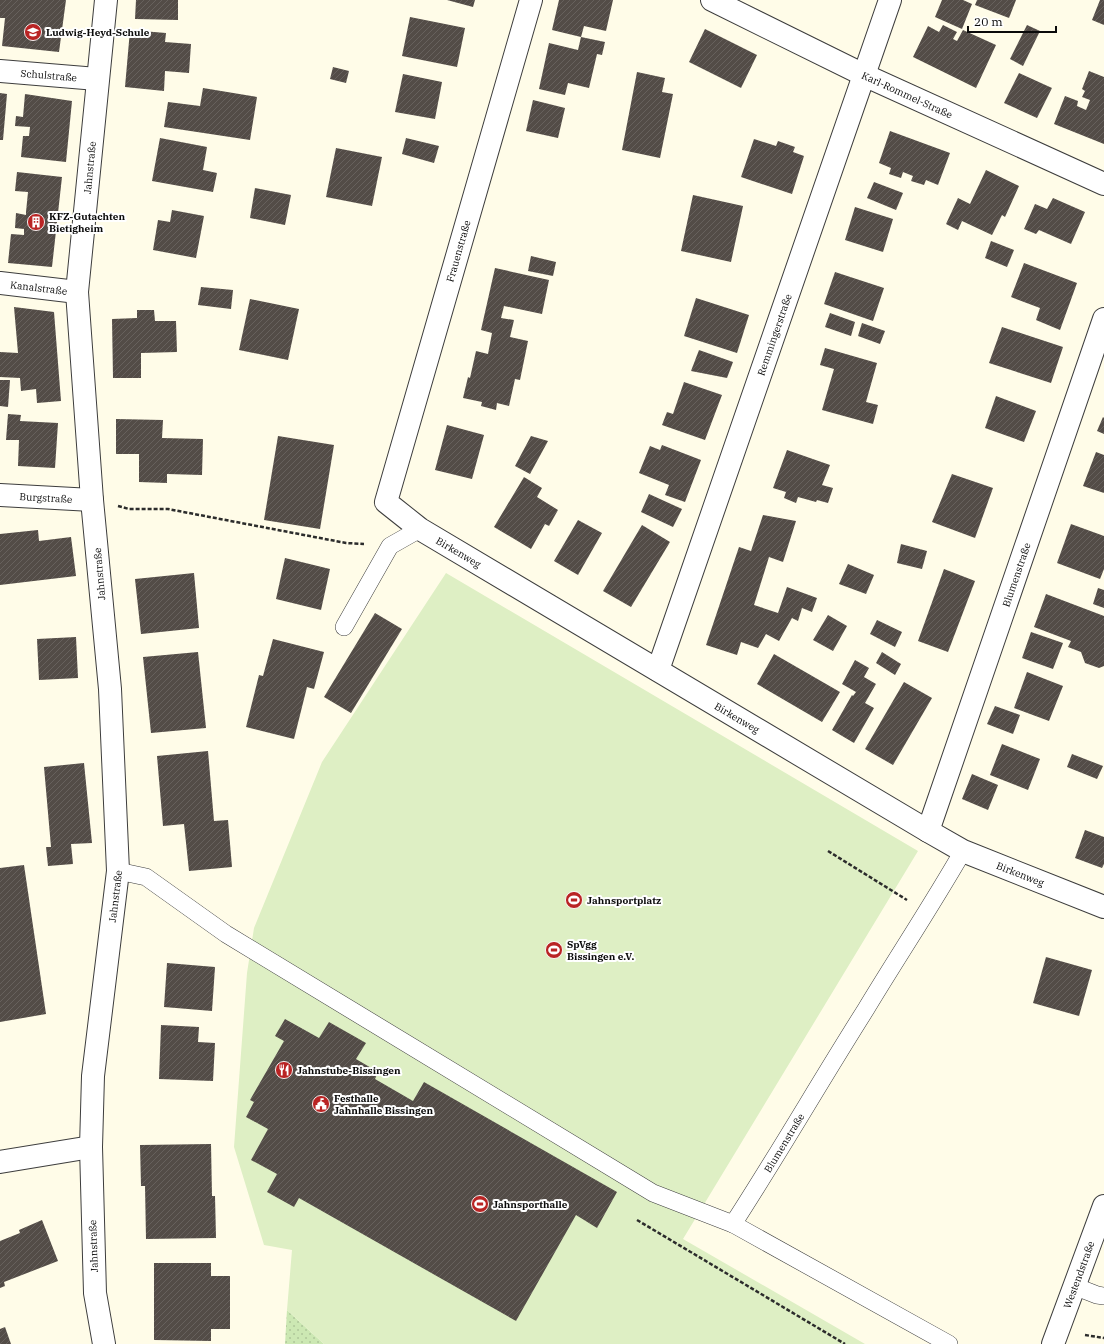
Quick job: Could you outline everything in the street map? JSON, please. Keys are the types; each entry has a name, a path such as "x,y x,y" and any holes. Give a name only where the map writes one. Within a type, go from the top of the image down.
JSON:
{"street":[{"name":"Jahnstraße","path":"104,1344 95,1293 91,1147 93,1076 118,871 110,689 92,500 77,292 106,0"},
{"name":"Frauenstraße","path":"386,502 530,0"},
{"name":"Karl-Rommel-Straße","path":"712,0 864,75 1104,184"},
{"name":"Remmingerstraße","path":"658,670 890,0"},
{"name":"Schulstraße","path":"0,71 97,79"},
{"name":"Kanalstraße","path":"0,283 77,292"},
{"name":"Blumenstraße","path":"928,832 1104,319"},
{"name":"Burgstraße","path":"0,495 92,500"},
{"name":"Birkenweg","path":"386,502 420,529 928,832 963,851 1104,907"},
{"path":"0,1162 91,1147"},
{"name":"Westendstraße","path":"1053,1344 1104,1206"}],"lane":[{"path":"344,627 390,546 420,529"},
{"name":"Blumenstraße","path":"733,1224 783,1147 865,1009 928,912 963,851"},
{"path":"118,871 146,877 233,938 653,1193 733,1224 949,1344"},
{"path":"1074,1286 1096,1295 1104,1296"}],"path":[{"path":"92,500 129,509 168,509 346,543 390,546"},
{"path":"828,851 928,912"},
{"path":"637,1220 845,1344"}],"green space":[{"name":"SpVgg Bissingen e.V.","path":"446,573 918,851 683,1239 865,1344 324,1344 287,1310 292,1250 264,1245 234,1147 247,973 254,928 322,762"},
{"path":"287,1310 324,1344 285,1344"}],"building":[{"name":"Ludwig-Heyd-Schule","path":"0,0 66,0 59,52 2,46 5,18 0,18"},
{"path":"136,0 178,0 178,20 135,19"},
{"path":"447,0 475,0 473,7"},
{"path":"559,0 613,0 606,31 584,26 581,37 552,30"},
{"path":"942,0 963,0 972,4 962,29 935,17"},
{"path":"977,0 1016,0 1009,18 975,5"},
{"path":"1100,0 1104,0 1104,25 1092,20"},
{"path":"410,17 465,28 457,67 402,56"},
{"path":"943,25 957,32 953,39 957,41 963,30 996,45 976,88 913,57 928,26 939,32"},
{"path":"1027,25 1040,31 1023,66 1010,59"},
{"path":"705,29 757,55 741,88 689,62"},
{"path":"130,30 166,33 165,42 191,44 189,73 165,71 164,91 125,87"},
{"path":"581,37 605,42 602,55 597,54 589,88 568,83 565,95 539,89 549,43 578,50"},
{"path":"333,67 349,71 346,83 330,79"},
{"path":"1089,71 1104,77 1104,144 1054,124 1065,96 1078,101 1077,106 1086,110 1090,100 1082,97 1085,91 1082,89"},
{"path":"637,72 665,78 662,92 673,94 660,158 622,150"},
{"path":"1019,73 1052,88 1037,118 1004,103"},
{"path":"403,74 442,82 435,119 395,112"},
{"path":"203,88 257,97 250,140 164,127 168,102 200,106"},
{"path":"0,93 7,94 3,140 0,140"},
{"path":"25,94 72,101 66,162 21,157 23,136 29,136 30,127 15,126 16,116 23,117"},
{"path":"533,100 565,108 558,138 526,131"},
{"path":"890,131 950,153 938,185 926,180 924,185 911,181 913,176 903,172 901,178 889,174 891,168 879,163"},
{"path":"160,138 207,147 203,170 217,173 213,192 152,181"},
{"path":"406,138 439,146 434,163 402,154"},
{"path":"754,139 776,146 778,141 795,147 793,152 804,156 792,194 741,177"},
{"path":"336,148 382,157 372,206 326,197"},
{"path":"986,170 1019,186 1005,217 1002,215 992,235 962,221 958,230 946,224 958,198 970,204"},
{"path":"17,172 62,177 52,267 8,263 11,234 24,235 24,229 15,228 16,213 26,215 28,192 15,191"},
{"path":"874,182 903,193 896,210 867,198"},
{"path":"255,188 291,195 285,225 250,218"},
{"path":"693,195 743,206 731,262 681,251"},
{"path":"1053,198 1085,212 1071,244 1039,230 1036,234 1024,229 1035,204 1047,209"},
{"path":"855,207 893,219 883,252 845,240"},
{"path":"172,210 204,216 196,258 153,250 158,220 170,222"},
{"path":"991,241 1014,250 1007,267 985,258"},
{"path":"531,256 556,262 553,276 528,271"},
{"path":"1024,263 1077,283 1060,330 1036,320 1040,308 1011,297"},
{"path":"495,268 549,280 542,314 504,306 501,318 514,320 510,337 528,341 520,380 515,379 509,406 497,403 496,410 481,406 482,402 463,398 468,377 470,378 476,351 488,354 492,333 481,330"},
{"path":"835,272 884,288 873,321 824,304"},
{"path":"201,287 233,290 231,309 198,305"},
{"path":"696,298 749,315 737,353 684,336"},
{"path":"250,299 299,309 288,360 239,350"},
{"path":"14,307 54,312 61,401 37,403 36,389 21,391 20,378 0,377 0,352 18,353"},
{"path":"137,310 154,310 155,321 176,321 177,352 141,353 141,378 113,378 112,319 137,318"},
{"path":"830,313 855,322 851,336 825,327"},
{"path":"862,323 885,331 880,344 858,336"},
{"path":"1002,327 1063,347 1051,383 989,363"},
{"path":"825,348 877,363 866,402 878,405 873,424 822,410 834,369 820,365"},
{"path":"699,350 733,362 727,378 691,371"},
{"path":"0,380 10,380 8,407 0,406"},
{"path":"684,382 722,395 705,440 662,425 667,412 673,414"},
{"path":"996,396 1036,411 1024,442 985,428"},
{"path":"8,414 21,415 20,421 58,423 55,468 18,466 19,440 6,440"},
{"path":"1103,417 1104,418 1104,434 1097,431"},
{"path":"116,419 163,420 162,438 203,439 202,475 167,474 167,483 139,482 139,454 116,454"},
{"path":"447,425 484,435 472,479 435,470"},
{"path":"278,436 334,445 320,529 264,520"},
{"path":"531,436 548,441 530,474 515,466"},
{"path":"662,445 701,460 685,502 665,495 669,485 639,473 650,446 660,450"},
{"path":"787,450 830,465 822,485 833,488 828,503 817,500 816,502 798,497 796,503 784,498 786,492 773,488"},
{"path":"1096,452 1104,455 1104,493 1083,486"},
{"path":"952,474 993,488 975,538 932,522"},
{"path":"524,477 542,488 537,497 558,510 549,526 545,524 531,549 494,527"},
{"path":"649,494 682,509 673,527 641,512"},
{"path":"763,515 796,521 783,562 769,557 754,605 778,613 787,587 817,598 812,612 802,608 798,621 792,618 779,641 766,634 758,648 741,642 737,655 706,645 739,547 751,551"},
{"path":"578,520 602,533 578,575 554,561"},
{"path":"1071,524 1104,536 1104,569 1100,579 1057,563"},
{"path":"642,525 670,542 631,607 603,591"},
{"path":"38,530 39,541 71,537 76,576 0,585 0,534"},
{"path":"901,544 927,551 922,569 897,563"},
{"path":"285,558 330,569 321,610 276,599"},
{"path":"848,564 874,575 866,594 839,584"},
{"path":"944,569 975,581 948,652 918,641"},
{"path":"194,573 199,628 141,634 135,579"},
{"path":"1098,588 1104,590 1104,608 1093,604"},
{"path":"1046,594 1104,616 1104,666 1099,668 1085,663 1081,652 1068,647 1071,641 1034,627"},
{"path":"375,613 402,629 351,713 324,697"},
{"path":"828,615 847,626 833,651 813,640"},
{"path":"877,620 902,632 895,647 870,634"},
{"path":"1031,632 1063,643 1053,669 1022,658"},
{"path":"76,637 78,678 39,680 37,639"},
{"path":"273,639 324,652 314,689 307,687 294,739 246,727 259,675 263,676"},
{"path":"198,652 206,728 151,733 143,657"},
{"path":"882,652 901,664 895,675 876,663"},
{"path":"774,654 840,692 822,722 757,684"},
{"path":"855,660 869,668 864,677 876,684 865,703 874,708 854,743 832,730 852,695 853,696 856,692 842,684"},
{"path":"1027,672 1063,686 1049,721 1014,708"},
{"path":"904,682 932,698 893,765 865,749"},
{"path":"995,706 1020,715 1013,734 987,724"},
{"path":"1002,744 1040,759 1028,790 990,775"},
{"path":"208,751 214,821 228,820 232,867 189,871 184,824 163,826 157,756"},
{"path":"1072,754 1103,766 1097,779 1067,767"},
{"path":"84,763 92,843 71,844 73,864 48,866 46,847 51,847 44,767"},
{"path":"972,774 998,785 988,810 962,799"},
{"path":"1085,830 1104,837 1104,864 1102,868 1075,858"},
{"path":"24,865 46,1014 0,1022 0,868"},
{"path":"1046,957 1092,970 1079,1016 1033,1003"},
{"path":"167,963 215,967 212,1011 164,1007"},
{"name":"Jahnsporthalle","path":"285,1019 319,1038 329,1022 366,1043 356,1059 378,1072 375,1079 413,1101 424,1082 617,1192 597,1228 576,1215 516,1321 299,1198 294,1207 267,1192 277,1174 251,1160 268,1129 246,1117 254,1102 250,1100 284,1041 275,1036"},
{"path":"161,1025 199,1027 198,1042 215,1043 213,1081 159,1079"},
{"path":"211,1144 212,1196 215,1196 216,1238 146,1239 145,1186 141,1186 140,1145"},
{"path":"42,1220 58,1261 4,1282 5,1286 0,1288 0,1241 20,1233 19,1230"},
{"path":"154,1263 211,1263 211,1276 230,1276 230,1329 211,1329 211,1341 154,1340"},
{"path":"5,1327 11,1344 0,1344 0,1329"}],"place":[{"name":"Ludwig-Heyd-Schule","path":"33,32"},
{"name":"KFZ-Gutachten Bietigheim","path":"36,222"},
{"name":"Jahnsportplatz","path":"574,900"},
{"name":"SpVgg Bissingen e.V.","path":"554,950"},
{"name":"Jahnstube-Bissingen","path":"284,1070"},
{"name":"Festhalle Jahnhalle Bissingen","path":"321,1104"},
{"name":"Jahnsporthalle","path":"480,1204"}]}
